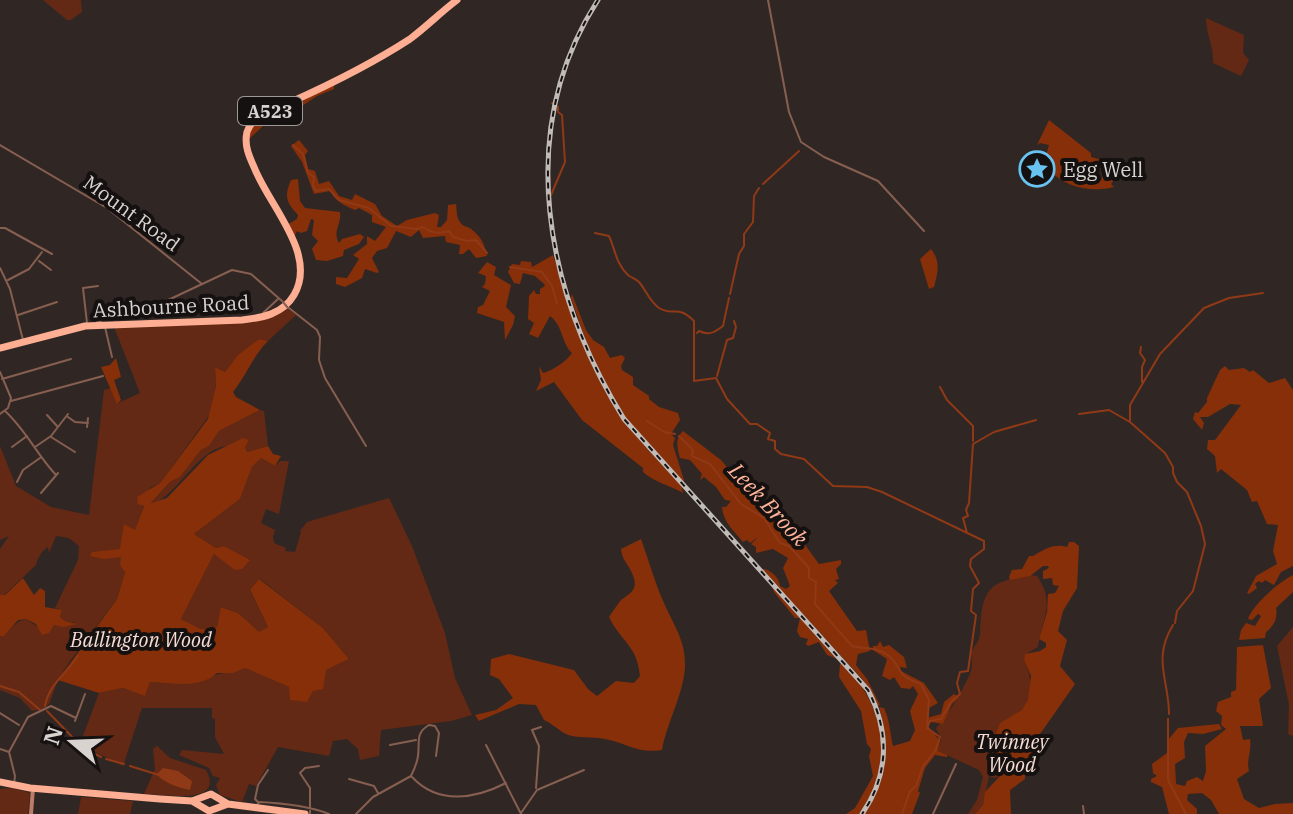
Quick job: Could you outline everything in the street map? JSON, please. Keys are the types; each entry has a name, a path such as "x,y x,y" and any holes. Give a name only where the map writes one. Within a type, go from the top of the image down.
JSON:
{"highway":[{"name":"Ashbourne Road","path":"0,348 96,325 276,312 289,302 299,284 302,264 297,248 252,163 246,140 250,126 260,116 311,93 401,44 457,0"},
{"path":"0,782 33,788 192,801 204,801 211,794 218,803 309,812"},
{"path":"204,801 209,811 218,803"}],"street":[{"path":"768,0 789,112 801,142 824,157 878,181 924,231"},
{"name":"Mount Road","path":"0,145 107,208 202,284"},
{"path":"0,228 52,254"},
{"path":"6,280 29,269 43,249"},
{"path":"37,260 51,270"},
{"path":"0,268 23,342"},
{"path":"96,325 99,320 166,301 229,270 253,275 317,330 320,337 319,360 325,378 366,446"},
{"path":"98,286 83,288 112,357"},
{"path":"262,315 278,299"},
{"path":"17,315 58,302"},
{"path":"2,379 71,359"},
{"path":"0,372 11,401 0,414"},
{"path":"11,401 103,376"},
{"path":"5,411 19,423 40,458 57,474 43,491"},
{"path":"49,416 59,427"},
{"path":"34,448 51,436 68,416 75,422 88,423"},
{"path":"14,447 27,436"},
{"path":"51,436 73,450"},
{"path":"17,482 17,476 40,458"},
{"path":"14,785 9,752 21,726 28,717 49,707 76,720 85,693"},
{"path":"0,713 21,726"},
{"path":"356,814 378,794 411,776 418,756 417,740 424,727 435,726 439,733 436,756"},
{"path":"537,790 539,746 532,730 541,727"},
{"path":"390,745 417,740"},
{"path":"486,745 521,813"},
{"path":"0,749 9,752"},
{"path":"933,814 956,764"},
{"path":"319,766 305,768 299,776 310,788 309,812 329,814"},
{"path":"258,805 255,799 258,785 268,770"},
{"path":"521,813 529,797 537,790 584,770"},
{"path":"411,776 428,791 462,797 484,793 506,783"},
{"path":"349,779 374,786 378,794"},
{"path":"31,814 33,788"},
{"path":"1083,806 1084,814"}],"shaded area":[{"path":"43,0 81,0 82,12 67,20"},
{"path":"1206,18 1244,35 1243,53 1249,60 1241,76 1213,63"},
{"path":"287,308 296,315 268,341 259,339 239,355 225,372 215,367 216,385 211,413 160,483 150,488 135,531 117,556 121,557 125,572 117,599 70,661 58,680 49,704 32,711 20,698 0,690 0,636 26,619 38,627 76,623 65,621 60,617 62,610 55,608 78,560 79,546 69,538 56,536 49,553 48,547 36,565 4,595 0,595 0,549 9,536 0,540 0,446 16,486 51,507 89,515 104,390 111,388 118,403 140,393 114,327 245,322"},
{"path":"260,410 264,411 268,446 247,452 245,447 233,446 215,450 196,464 161,500 150,505 170,482 180,477 201,450 209,446 219,431"},
{"path":"261,458 275,466 280,461 289,461 279,514 266,509 261,523 275,530 274,543 286,548 285,551 295,552 300,531 307,522 389,498 412,546 445,633 455,678 472,715 451,721 381,730 379,756 360,760 358,749 347,739 333,741 329,756 278,747 256,786 249,784 242,802 220,795 216,785 220,778 213,776 209,768 179,755 182,750 224,754 215,737 212,708 142,708 123,766 80,744 99,693 123,688 145,695 150,682 177,684 245,668 289,687 349,659 323,628 260,579 250,591 268,627 258,633 238,613 222,607 217,627 201,629 181,619 214,554 249,561 224,546 216,548 194,534 240,499 252,467"},
{"path":"1029,575 1037,576 1047,603 1038,647 1026,654 1024,660 1030,679 1029,699 1023,710 1000,723 1000,776 989,776 983,805 975,814 968,814 977,800 983,777 979,770 938,751 941,738 936,728 971,671 972,652 979,637 982,610 989,592 1000,583"},
{"path":"1293,627 1293,736 1288,734 1289,705 1277,646"},
{"path":"157,746 170,758 206,770 210,781 207,789 189,796 144,794 155,769 153,749"},
{"path":"163,768 178,771 192,781 190,790 172,785 160,777 157,774"},
{"path":"12,788 30,793 28,814 0,814 0,789"},
{"path":"81,797 133,801 130,814 78,814"}],"green space":[{"path":"334,82 334,89 287,116 264,125 248,140 258,120"},
{"path":"1049,120 1091,153 1091,157 1099,159 1103,166 1096,175 1101,181 1107,175 1114,187 1078,187 1048,169 1053,158 1046,155 1049,145 1037,145"},
{"path":"299,140 308,151 305,155 308,169 315,171 319,184 329,181 339,196 352,200 355,194 375,204 382,216 397,226 407,220 435,213 439,215 437,227 441,227 447,220 448,205 456,204 459,220 480,238 487,256 476,258 469,249 459,254 460,245 446,242 445,236 423,238 419,230 411,237 396,231 387,248 377,251 372,258 379,272 365,269 362,278 345,287 336,284 336,277 347,278 359,259 353,255 367,244 367,236 375,241 386,227 372,222 372,215 359,208 355,210 341,203 330,191 314,194 302,162 291,146"},
{"path":"298,179 300,201 305,208 340,212 336,235 339,243 342,239 360,234 364,237 359,244 344,250 343,256 327,261 316,260 312,249 318,241 312,235 314,220 311,219 307,231 297,231 294,237 287,225 298,215 289,203 287,191 291,180"},
{"path":"931,249 938,267 934,287 929,289 920,259"},
{"path":"553,255 582,340 600,381 623,419 681,484 683,493 648,476 643,468 582,420 554,382 536,391 541,380 539,366 543,373 547,372 572,353 550,316 538,338 529,334 534,323 528,319 529,296 534,290 540,294 540,289 545,286 535,276 523,273 520,284 514,283 508,272 512,264 531,262 532,267"},
{"path":"487,262 496,267 494,275 511,285 506,307 515,316 505,340 504,322 477,313 490,291 482,287 486,276 478,273"},
{"path":"572,294 586,330 593,340 604,347 610,358 622,355 625,358 622,370 633,377 633,385 659,407 678,413 680,420 671,434 675,438 673,445 683,482 617,407 591,354"},
{"name":"Ballington Wood","path":"259,339 268,341 233,392 236,397 260,410 219,431 180,477 170,482 151,503 167,498 208,455 243,438 249,440 245,447 247,452 268,446 273,454 281,456 275,466 261,458 252,467 240,499 194,534 216,548 224,546 250,560 242,569 235,570 214,554 181,619 201,629 217,627 221,607 238,613 259,632 268,627 250,590 259,579 323,628 349,659 326,670 323,689 313,691 307,702 290,700 289,687 245,668 233,673 217,673 194,683 150,682 145,696 123,688 99,693 58,680 117,599 125,572 120,565 121,557 104,559 90,556 92,552 120,549 124,524 135,530 144,506 138,504 137,497 160,483 208,419 216,386 215,367 225,372 238,355"},
{"path":"116,358 121,377 114,380 121,400 117,404 101,367 110,365"},
{"path":"1225,366 1229,370 1253,370 1269,383 1285,378 1293,390 1293,566 1281,572 1274,585 1265,580 1262,583 1259,581 1255,584 1257,588 1249,594 1256,576 1277,564 1273,551 1278,525 1267,524 1257,501 1252,502 1247,490 1221,469 1217,473 1215,456 1207,449 1208,440 1215,440 1241,405 1230,404 1208,417 1200,417 1204,423 1202,430 1193,419 1195,412 1198,413 1207,402 1220,370"},
{"path":"683,431 721,460 748,492 784,516 819,564 841,560 836,569 839,579 835,580 838,583 829,591 857,631 866,630 870,651 858,654 856,665 880,705 877,706 863,680 762,569 774,574 780,586 786,589 790,586 783,568 788,558 773,549 756,553 756,547 751,544 758,537 750,543 747,540 743,542 724,517 722,507 731,501 725,500 704,477 700,480 702,474 690,460 680,458 678,440"},
{"path":"641,539 685,658 681,688 662,750 646,751 605,739 570,736 544,720 536,705 519,704 479,721 475,715 496,710 513,698 499,679 490,675 491,659 509,654 574,670 597,696 616,681 634,683 640,676 636,657 609,617 634,586 634,578 621,549"},
{"name":"Twinney Wood","path":"1069,542 1079,546 1077,588 1063,611 1058,631 1067,640 1060,666 1075,684 1038,737 1034,761 1025,773 1025,779 1010,790 1011,814 975,814 983,805 985,792 1000,776 988,754 1000,723 1022,710 1028,700 1031,676 1024,660 1025,654 1046,647 1046,643 1039,639 1047,612 1048,594 1055,593 1059,586 1053,585 1052,578 1043,579 1043,571 1048,566 1043,566 1030,576 1010,580 1009,577 1012,570 1022,569 1029,556 1054,546 1067,547"},
{"path":"1293,575 1293,592 1276,608 1275,622 1265,638 1239,640 1246,623 1255,626 1261,616 1258,614 1252,620 1248,619 1255,607"},
{"path":"23,578 34,595 40,588 45,591 45,607 62,610 60,617 77,624 64,627 54,625 49,633 42,635 36,624 26,619 18,620 4,636 0,636 0,595 5,595"},
{"path":"771,584 839,656 838,659 827,655 819,642 806,644 808,639 800,637 797,631 800,618 795,618"},
{"path":"880,641 883,647 889,645 904,657 907,668 900,667 901,671 924,683 938,703 929,708 927,718 941,714 944,702 954,694 959,697 952,704 943,724 931,722 928,726 940,741 938,751 947,757 935,755 925,768 912,814 864,814 884,762 885,736 879,707 884,708 886,713 893,746 910,741 915,730 910,711 918,694 913,686 910,689 901,688 894,677 890,680 882,676 887,659 873,650 873,646"},
{"path":"1263,645 1271,688 1259,699 1263,726 1240,726 1243,740 1250,739 1249,771 1237,779 1244,799 1259,808 1293,803 1293,814 1219,814 1211,800 1202,793 1188,794 1187,800 1197,809 1197,814 1169,814 1162,787 1151,782 1157,776 1153,773 1152,764 1167,753 1168,740 1178,728 1219,724 1222,729 1203,734 1188,733 1184,742 1185,758 1175,764 1176,784 1185,786 1187,781 1197,777 1203,781 1206,771 1205,746 1226,729 1221,725 1222,716 1216,711 1218,702 1231,697 1231,692 1236,690 1237,647"},
{"path":"843,662 868,697 881,736 879,776 860,814 846,814 855,808 873,776 869,756 871,749 867,744 861,711 839,677"}],"waterway":[{"path":"551,195 565,162 562,115 552,103"},
{"name":"Leek Brook","path":"293,145 303,154 308,173 314,177 316,191 329,189 339,200 369,208 391,226 449,231 453,237 476,240 487,253"},
{"path":"763,184 799,151"},
{"path":"730,294 739,254 744,246 744,234 753,222 754,196 759,188"},
{"path":"595,233 609,236 621,266 639,282 656,305 664,310 683,313 694,321 694,381 716,378 727,399 750,424 757,424 770,433 768,439 775,441 775,449 781,454 804,459 833,486 867,487 882,492 984,541 984,549 971,559 970,566 979,583 973,589 971,611 976,615 968,671 960,672 957,683 960,694 941,719 930,721 927,728"},
{"name":"Leek Brook","path":"510,267 542,272 552,286 557,303"},
{"path":"1130,422 1130,405 1160,354 1204,308 1229,298 1263,293"},
{"path":"697,333 712,333 723,326 729,298"},
{"path":"717,376 727,340 733,338 734,321"},
{"path":"1141,347 1140,353 1145,360 1142,382"},
{"path":"940,387 947,400 973,426 973,441"},
{"path":"1079,414 1109,410 1130,422 1165,453 1177,482 1187,492 1205,544 1193,591 1177,611 1175,623"},
{"path":"967,533 963,518 968,516 966,510 973,444 994,432 1036,420"},
{"name":"Leek Brook","path":"647,421 664,432 675,434"},
{"name":"Leek Brook","path":"679,436 693,450 692,456 710,464 741,504 764,518 780,543 789,546 809,568 809,578 816,582 815,604 852,646 885,653 903,675 921,684 929,700 927,728 940,737 935,751 923,766 916,786 910,791 902,814"},
{"path":"1169,714 1163,659 1173,625"},
{"path":"45,706 54,685 78,656"},
{"path":"0,686 19,692 40,710"},
{"path":"47,711 81,746 101,757"},
{"path":"1168,719 1168,780 1186,814"},
{"path":"106,759 124,764"},
{"path":"130,766 159,775"}],"railway":[{"path":"598,0 572,51 555,103 548,157 550,212 559,266 575,319 597,370 624,419 868,690 880,722 883,753 877,784 862,814"}],"place":[{"name":"Egg Well","path":"1037,169"}]}
